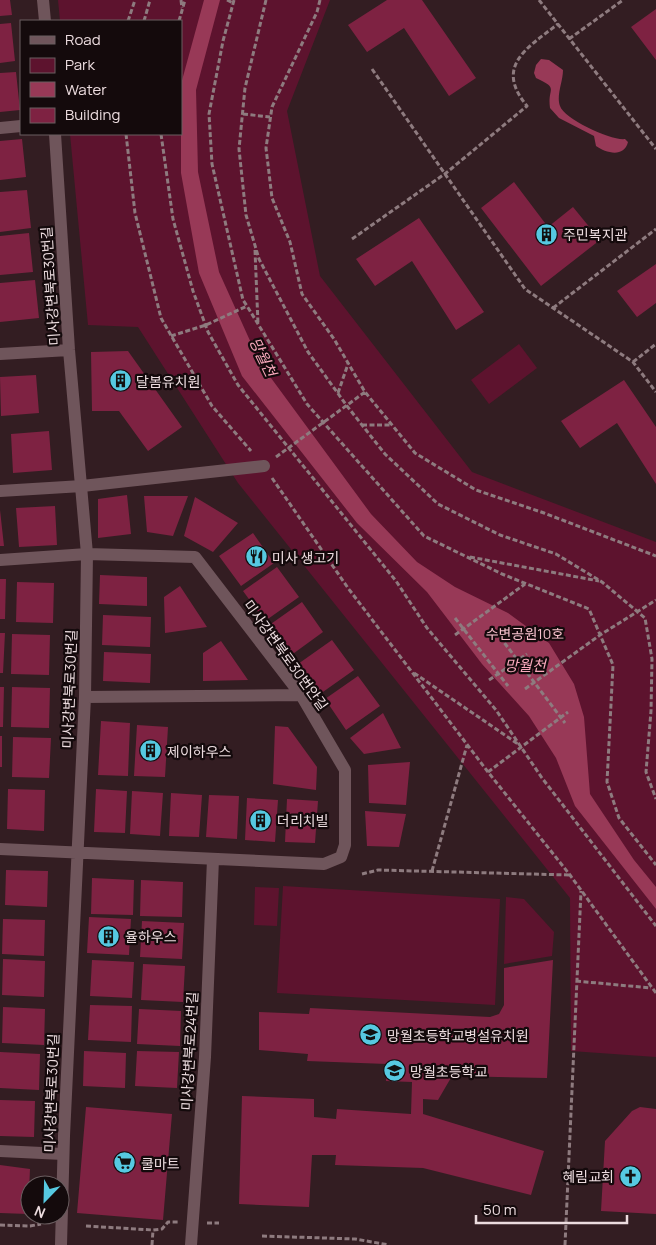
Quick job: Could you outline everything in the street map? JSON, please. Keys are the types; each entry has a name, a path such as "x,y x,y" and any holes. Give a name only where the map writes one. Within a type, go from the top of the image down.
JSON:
{"street":[{"path":"43,0 45,20"},
{"path":"0,128 20,126"},
{"name":"미사강변북로30번길","path":"55,135 69,350 87,554 85,697 61,1245"},
{"path":"0,354 69,350"},
{"path":"0,491 82,486 264,466"},
{"path":"0,560 87,554"},
{"name":"미사강변북로30번안길","path":"0,849 324,864 341,857 345,845 344,770 301,696 195,557 87,554"},
{"path":"85,697 301,696"},
{"name":"미사강변북로24번길","path":"191,1245 204,1057 214,859"},
{"path":"0,1151 64,1154"}],"path":[{"path":"128,20 135,0"},
{"path":"144,20 150,0"},
{"path":"181,0 182,8"},
{"path":"179,20 185,0"},
{"path":"227,0 234,1 223,41 208,114 212,164 243,300 307,404 424,536 526,584 589,609 614,665 607,782 619,818 656,864"},
{"path":"266,0 245,88 239,149 246,215 259,259 308,352 347,406 385,454 438,504 500,535 556,554 602,582 645,618 652,659 651,710 646,772 656,799"},
{"path":"320,0 317,12 272,107 266,148 272,198 290,242 302,294 365,392 415,453 476,490 544,513 656,556"},
{"path":"539,0 654,144 656,149"},
{"path":"569,39 623,0"},
{"path":"352,239 446,173 528,106 516,92 514,69 522,51 558,24"},
{"path":"372,69 525,289 633,362 656,392"},
{"path":"243,114 270,117"},
{"path":"126,135 134,213 161,318 212,406 264,466 348,588 467,745 570,875 656,993"},
{"path":"160,135 173,219 193,291 206,325 238,384 396,581 427,628 496,710 542,778 656,926"},
{"path":"554,308 656,229"},
{"path":"255,245 258,324"},
{"path":"171,336 206,325 247,306"},
{"path":"633,362 656,344"},
{"path":"338,393 348,364"},
{"path":"264,466 365,392"},
{"path":"362,424 392,425"},
{"path":"465,556 602,582"},
{"path":"455,635 526,584"},
{"path":"525,689 600,636 656,600"},
{"path":"456,618 508,686"},
{"path":"500,637 565,723"},
{"path":"489,680 527,654"},
{"path":"410,670 521,746"},
{"path":"651,710 656,711"},
{"path":"488,772 568,712"},
{"path":"432,872 467,745"},
{"path":"362,874 378,870 570,875"},
{"path":"565,1245 581,890"},
{"path":"576,981 652,988"},
{"path":"86,1226 153,1230 162,1229 168,1222"},
{"path":"0,1225 36,1225"},
{"path":"152,1245 153,1230"},
{"path":"262,1236 355,1239 389,1245"}],"green space":[{"name":"수변공원10호","path":"58,0 330,0 287,111 320,276 472,472 656,542 656,1057 571,1051 570,898 238,483 138,327 88,325 70,135 182,135 182,20 60,20"},
{"path":"519,344 537,368 489,404 471,380"},
{"path":"283,886 500,899 495,1005 277,993"},
{"path":"255,887 279,888 277,926 254,925"},
{"path":"506,897 524,899 554,932 552,956 504,964"}],"water":[{"name":"망월천","path":"204,0 220,0 196,90 198,172 219,272 260,363 371,514 417,562 455,587 508,613 549,643 574,684 584,717 590,794 634,860 656,887 656,909 575,806 556,758 529,716 482,664 427,592 357,523 242,376 199,273 181,173 182,80"},
{"path":"541,59 549,60 563,70 559,102 563,111 579,123 600,133 610,137 625,139 628,142 623,150 614,153 596,146 594,136 559,118 550,108 550,87 536,78 534,73 536,65"}],"building":[{"path":"0,0 10,0 12,15 0,16"},
{"path":"387,0 422,0 476,78 449,96 404,28 367,52 348,25"},
{"path":"656,9 656,60 631,27"},
{"path":"11,23 15,61 0,63 0,24"},
{"path":"16,72 20,110 0,112 0,73"},
{"path":"22,139 26,177 0,180 0,141"},
{"name":"주민복지관","path":"514,182 548,227 573,207 600,240 541,286 481,208"},
{"path":"27,190 31,228 0,232 0,192"},
{"path":"419,218 484,312 456,330 412,261 375,286 356,259"},
{"path":"29,233 33,272 0,275 0,236"},
{"path":"656,264 656,303 637,317 617,291"},
{"path":"35,280 39,318 0,322 0,283"},
{"name":"달봄유치원","path":"128,351 182,427 148,451 119,411 92,411 91,352"},
{"path":"36,375 39,413 1,416 0,377"},
{"path":"624,380 656,427 656,484 617,423 580,448 561,421"},
{"path":"49,431 52,470 13,473 11,434"},
{"path":"127,495 131,534 98,538 98,499"},
{"path":"144,496 188,496 173,536 147,532"},
{"path":"195,497 238,523 213,552 184,536"},
{"path":"55,506 57,545 19,547 16,508"},
{"path":"0,510 4,546 0,546"},
{"path":"253,533 274,563 241,586 219,556"},
{"path":"277,567 299,597 265,621 243,591"},
{"path":"100,575 147,577 147,606 99,604"},
{"path":"0,579 6,579 5,619 0,619"},
{"path":"17,582 54,583 53,623 16,622"},
{"path":"180,586 207,627 165,633 164,597"},
{"path":"302,602 323,632 290,656 268,626"},
{"path":"103,615 151,617 150,647 102,645"},
{"path":"0,633 5,633 3,673 0,673"},
{"path":"12,634 50,635 49,675 11,674"},
{"path":"332,640 354,670 320,694 298,664"},
{"path":"221,641 248,680 203,681 203,653"},
{"path":"104,652 151,654 150,683 103,681"},
{"path":"358,676 380,706 346,730 325,699"},
{"path":"0,687 4,687 3,727 0,727"},
{"path":"12,687 50,688 49,728 11,727"},
{"path":"383,713 401,748 364,754 350,738"},
{"path":"101,721 130,723 128,776 98,775"},
{"name":"제이하우스","path":"137,725 168,727 165,777 134,776"},
{"path":"275,726 288,727 317,767 316,790 273,784"},
{"path":"0,736 2,736 2,767 0,767"},
{"path":"13,737 51,738 49,778 12,777"},
{"path":"410,762 406,805 369,803 368,765"},
{"path":"8,789 45,790 44,831 7,829"},
{"path":"96,789 127,791 125,833 94,832"},
{"path":"132,791 163,793 160,836 130,834"},
{"path":"171,793 202,795 199,837 169,836"},
{"path":"209,795 239,796 237,839 206,837"},
{"name":"더리치빌","path":"247,798 278,800 275,842 245,840"},
{"path":"287,799 318,801 315,843 285,842"},
{"path":"365,811 406,814 399,847 367,846"},
{"path":"6,870 48,871 47,907 5,905"},
{"path":"92,878 134,880 133,915 91,914"},
{"path":"141,880 183,882 182,917 140,916"},
{"name":"율하우스","path":"89,917 131,919 129,955 87,953"},
{"path":"3,919 45,920 44,956 2,954"},
{"path":"142,921 184,923 182,959 140,957"},
{"path":"3,959 45,961 44,997 2,995"},
{"path":"92,960 134,962 132,998 90,996"},
{"path":"553,960 547,1078 452,1076 438,1100 423,1099 423,1114 544,1151 531,1195 423,1168 335,1165 336,1155 312,1155 309,1207 239,1204 242,1096 314,1099 314,1117 336,1119 337,1109 411,1114 412,1082 386,1081 387,1064 307,1061 308,1054 259,1050 259,1012 309,1014 310,1008 490,1017 499,1014 504,1005 504,968"},
{"path":"143,964 185,966 183,1002 141,1000"},
{"path":"90,1005 132,1006 131,1042 88,1040"},
{"path":"3,1007 45,1009 44,1045 2,1043"},
{"path":"139,1009 181,1011 180,1046 137,1044"},
{"path":"84,1051 126,1053 125,1088 83,1086"},
{"path":"137,1051 179,1052 177,1088 135,1086"},
{"path":"0,1052 40,1054 39,1090 0,1088"},
{"path":"0,1100 35,1101 34,1137 0,1136"},
{"name":"쿨마트","path":"86,1107 172,1114 163,1220 77,1213"},
{"name":"혜림교회","path":"640,1107 656,1109 656,1214 601,1211 605,1141 632,1111"},
{"path":"0,1165 30,1169 30,1175 20,1175 20,1214 0,1213"}],"place":[{"name":"주민복지관","path":"547,234"},
{"name":"달봄유치원","path":"120,381"},
{"name":"미사 생고기","path":"256,557"},
{"name":"제이하우스","path":"151,751"},
{"name":"더리치빌","path":"261,820"},
{"name":"율하우스","path":"109,936"},
{"name":"망월초등학교병설유치원","path":"371,1035"},
{"name":"망월초등학교","path":"394,1071"},
{"name":"쿨마트","path":"125,1163"},
{"name":"혜림교회","path":"630,1176"}]}
